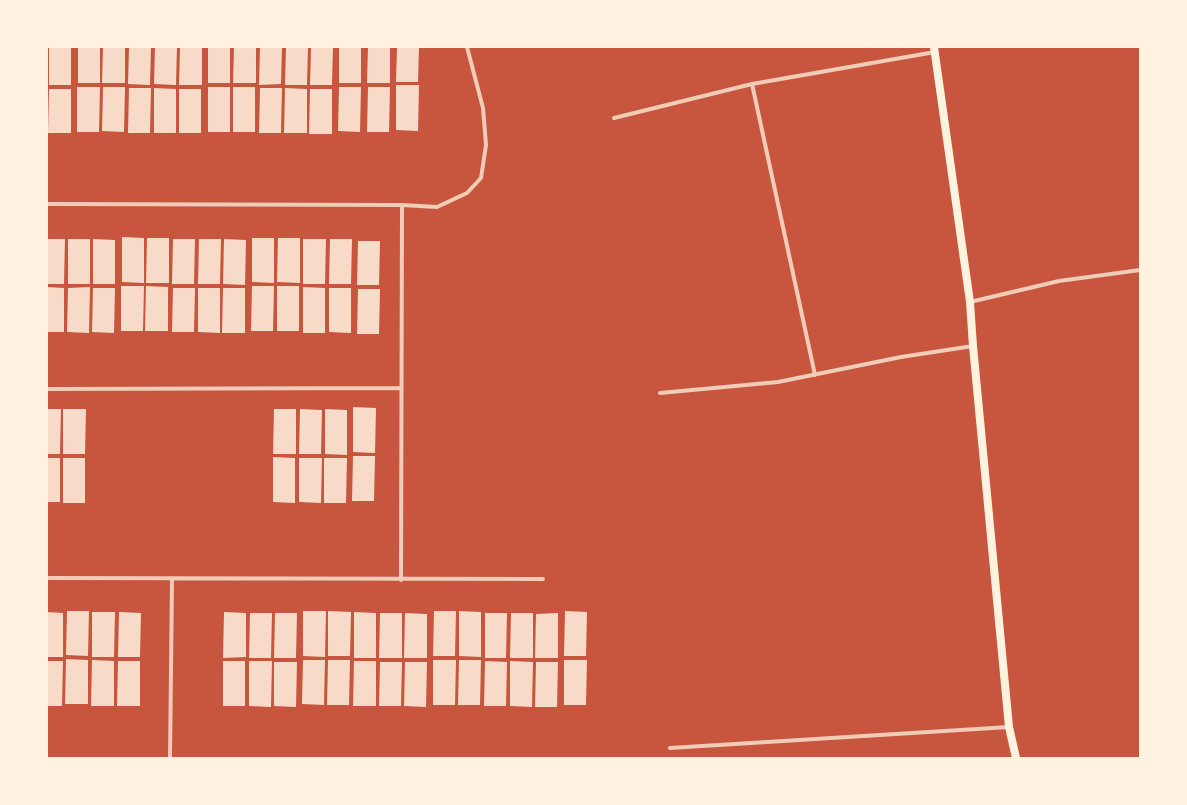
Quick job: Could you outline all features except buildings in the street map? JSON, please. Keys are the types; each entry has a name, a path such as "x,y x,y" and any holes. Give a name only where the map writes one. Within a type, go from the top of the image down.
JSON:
{"main road":[{"path":"935,49 970,302 1010,727 1016,758"}],"street":[{"path":"47,204 402,205 437,207 467,193 481,178 486,145 483,108 467,47"},
{"path":"614,118 752,84 935,49"},
{"path":"752,84 815,375"},
{"path":"401,580 402,205"},
{"path":"970,302 1059,281 1140,270"},
{"path":"660,394 778,382 901,357 973,346"},
{"path":"47,389 402,388"},
{"path":"47,578 172,580 543,579"},
{"path":"170,758 172,580"},
{"path":"670,748 1010,727"}]}
